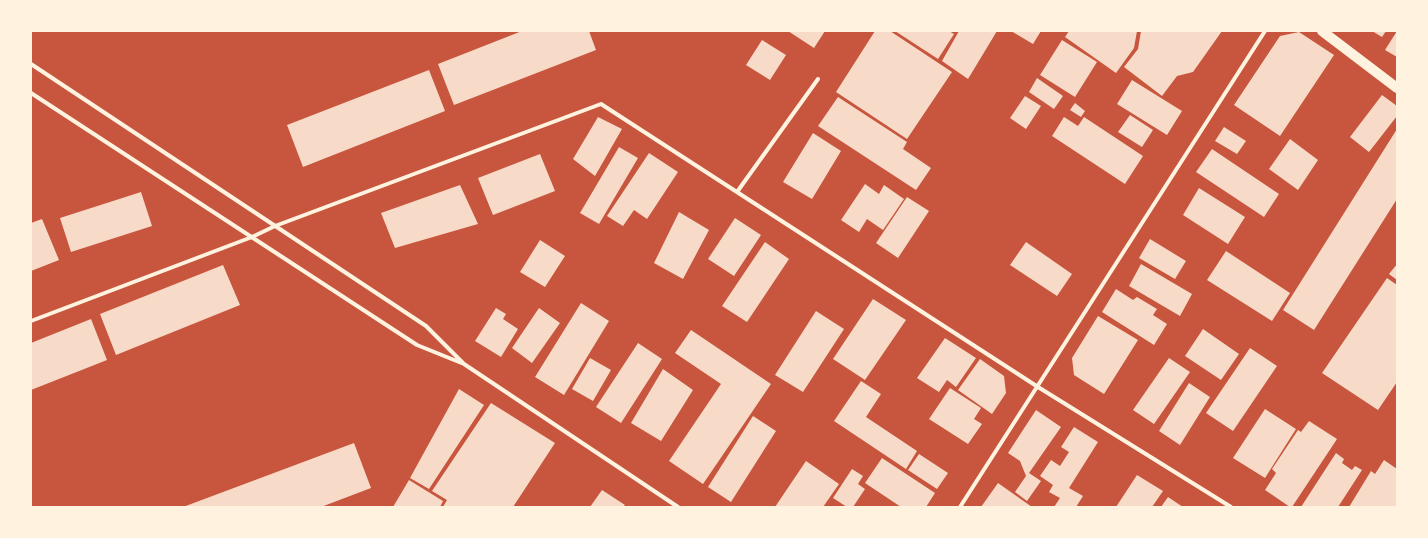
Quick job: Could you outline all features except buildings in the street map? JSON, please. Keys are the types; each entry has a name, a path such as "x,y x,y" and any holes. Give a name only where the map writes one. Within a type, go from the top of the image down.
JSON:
{"main road":[{"path":"1322,31 1397,88"}],"street":[{"path":"960,507 1265,31"},
{"path":"31,64 426,326 464,364 678,507"},
{"path":"737,192 818,79"},
{"path":"31,93 418,345 464,364"},
{"path":"31,321 252,237 275,226 601,104 1038,387 1231,507"}]}
